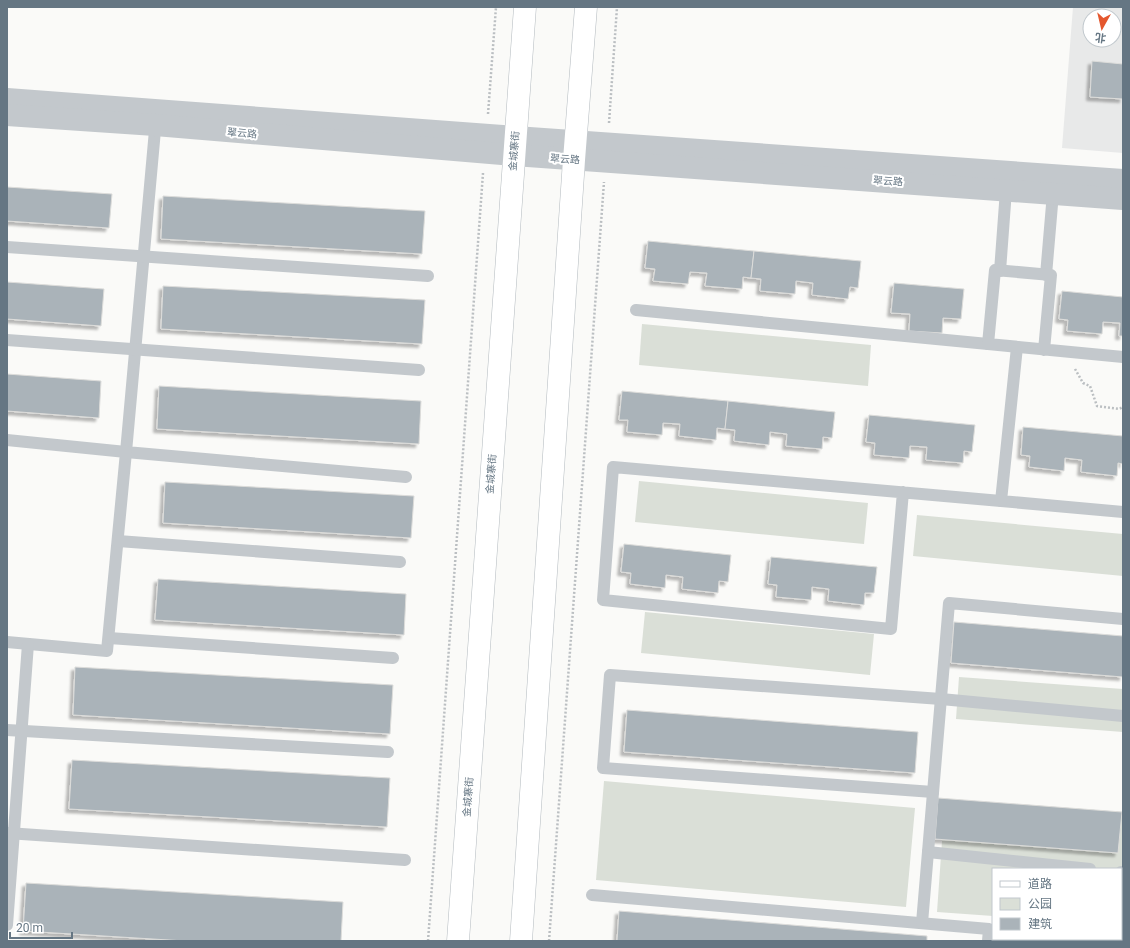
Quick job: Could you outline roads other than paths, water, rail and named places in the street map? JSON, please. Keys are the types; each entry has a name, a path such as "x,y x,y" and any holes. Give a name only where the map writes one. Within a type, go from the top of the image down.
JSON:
{"main road":[{"name":"金城寨街","path":"458,941 525,7"},
{"path":"521,941 574,150 586,7"}],"street":[{"name":"翠云路","path":"7,99 156,118 486,144 606,152 1123,180"},
{"name":"翠云路","path":"7,115 156,118"},
{"name":"翠云路","path":"606,152 1006,190 1123,199"}],"lane":[{"path":"7,642 107,652 156,118"},
{"path":"1000,271 1006,190"},
{"path":"1046,275 1053,193"},
{"path":"7,247 428,276"},
{"path":"988,344 995,270 1051,275 1044,350"},
{"path":"636,310 1123,357"},
{"path":"7,340 419,370"},
{"path":"1002,501 1017,347"},
{"path":"7,440 126,452 406,476"},
{"path":"903,492 891,629 603,600 613,467 903,492 1123,512"},
{"path":"118,541 400,562"},
{"path":"922,923 949,603 1123,619"},
{"path":"109,638 393,658"},
{"path":"7,925 10,834 22,731 28,644"},
{"path":"933,792 603,768 610,675 941,699 1123,716"},
{"path":"7,730 388,752"},
{"path":"10,834 405,860"},
{"path":"928,852 1080,868"},
{"path":"592,895 989,929 988,941"}]}
